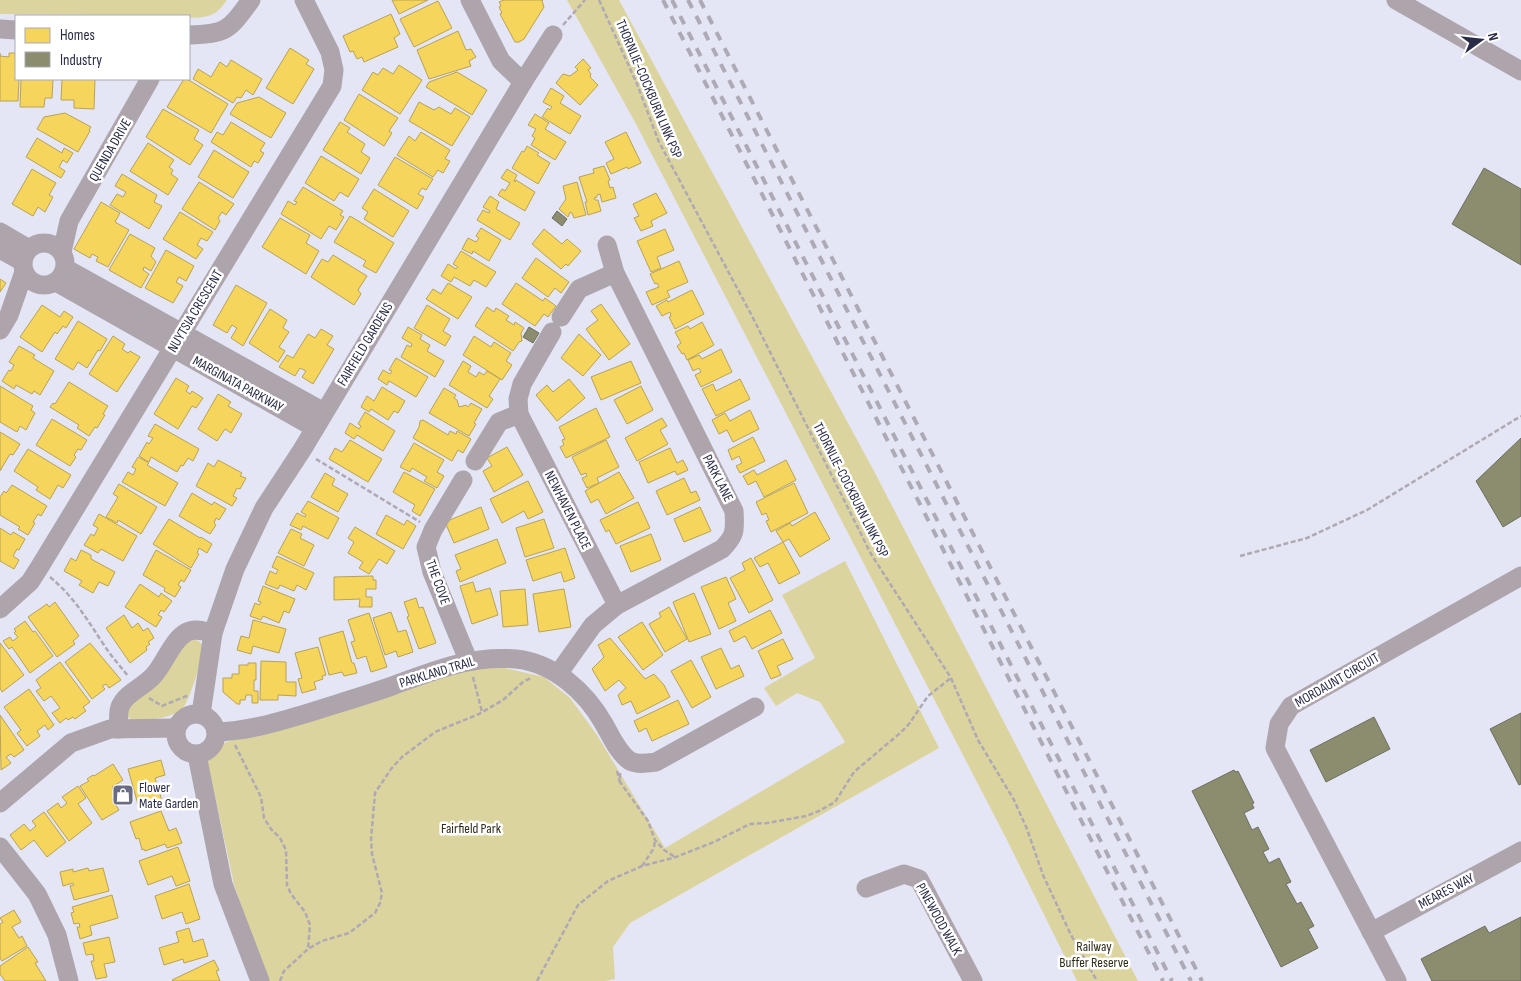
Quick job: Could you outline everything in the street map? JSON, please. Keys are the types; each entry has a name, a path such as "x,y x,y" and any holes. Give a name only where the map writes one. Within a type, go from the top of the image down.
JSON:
{"street":[{"path":"190,35 210,35 224,31 237,19 251,0"},
{"name":"NUYTSIA CRESCENT","path":"0,609 30,582 39,568 332,86 334,70 330,52 304,0"},
{"path":"470,0 501,61 523,82"},
{"path":"1396,0 1521,71"},
{"path":"0,30 15,30"},
{"name":"FAIRFIELD GARDENS","path":"202,707 213,633 238,564 264,508 302,450 553,35"},
{"name":"QUENDA DRIVE","path":"5,322 56,272 69,221 149,80"},
{"name":"QUENDA DRIVE","path":"5,322 30,256 69,221"},
{"name":"MARGINATA PARKWAY","path":"0,232 30,256"},
{"name":"MARGINATA PARKWAY","path":"0,249 30,256 52,244 56,272"},
{"name":"PARK LANE","path":"558,674 593,625 617,605 722,548 732,538 735,527 734,511 615,273 607,245"},
{"name":"MARGINATA PARKWAY","path":"30,256 30,280 56,272 320,420"},
{"path":"475,461 499,422 519,414 518,399 522,384 556,324 580,289 615,273"},
{"name":"NEWHAVEN PLACE","path":"519,414 617,605"},
{"name":"THE COVE","path":"463,480 433,530 426,547 432,572 468,660"},
{"name":"MORDAUNT CIRCUIT","path":"1396,981 1275,748 1279,724 1291,706 1521,576"},
{"path":"119,729 118,712 122,702 161,668 179,638 188,632 200,630 213,633"},
{"name":"PARKLAND TRAIL","path":"224,732 261,727 361,697 468,660 489,658 518,659 545,667 558,674 578,689 599,715 620,751 631,761 642,764 656,762 755,707"},
{"path":"202,707 207,717 224,732 207,751 197,755 184,750 177,742 176,728 184,717 194,714 202,707"},
{"path":"0,803 71,743 110,729 176,728"},
{"path":"197,755 223,884 260,981"},
{"path":"0,847 37,894 57,935 69,981"},
{"name":"MEARES WAY","path":"1371,932 1521,851"},
{"name":"PINEWOOD WALK","path":"866,888 904,874 919,879 973,981"}],"path":[{"path":"553,35 585,0"},
{"name":"THORNLIE-COCKBURN LINK PSP","path":"599,0 630,68 659,142 752,316 871,554 951,678 978,740 1014,800 1027,829 1043,875 1071,935 1097,981"},
{"path":"1240,556 1307,538 1367,510 1521,416"},
{"path":"302,450 433,530"},
{"path":"39,568 66,590 105,647 151,700 162,706 189,695 202,707"},
{"path":"468,660 482,712"},
{"path":"281,980 284,971 308,949 322,940 348,934 374,913 380,903 382,893 372,854 373,812 375,793 391,769 402,757 435,732 482,712 503,700 523,682 534,677"},
{"path":"537,981 578,905 608,881 642,866 676,857 714,842 750,824 806,816 835,802 854,772 899,734 928,696 951,678"},
{"path":"224,732 236,747 260,797 264,818 286,850 288,885 305,912 310,925 308,949"},
{"path":"620,751 620,782 648,822 655,840 664,850 676,857"},
{"path":"642,866 654,848 655,840"}],"green space":[{"path":"0,0 227,0 219,10 211,15 190,18 190,15 0,14"},
{"name":"Railway Buffer Reserve","path":"567,0 619,0 875,473 1138,981 1077,981 1006,838 635,122"},
{"name":"Fairfield Park","path":"845,561 939,748 630,923 613,947 615,979 605,981 269,981 260,961 234,884 207,759 226,742 276,729 469,668 505,668 544,677 570,698 597,735 665,848 845,742 820,702 797,693 776,706 764,688 815,658 782,595"},
{"path":"193,640 202,645 201,658 196,677 183,708 174,714 162,718 138,722 132,721 126,714 126,708 186,642"}],"building: Homes":[{"path":"392,0 428,0 399,14"},
{"path":"504,0 543,0 544,7 524,39 519,42 515,42 500,14 502,13 499,2"},
{"path":"438,1 452,28 414,47 400,19"},
{"path":"391,14 400,34 394,38 398,47 364,62 362,57 357,59 353,51 350,52 343,36"},
{"path":"458,31 466,50 471,49 476,57 469,61 471,66 429,79 417,50"},
{"path":"290,48 309,60 306,64 314,69 293,104 266,88"},
{"path":"9,53 15,53 15,80 19,80 18,101 0,101 0,56 9,57"},
{"path":"583,59 591,68 588,70 591,74 590,77 598,85 580,105 556,83 563,74 570,76 578,70 575,67"},
{"path":"231,60 262,79 253,95 246,90 241,98 237,97 233,103 193,79 198,69 211,77 220,62 227,67"},
{"path":"399,65 422,80 400,114 362,90 373,72 378,75 383,68 393,74"},
{"path":"457,72 487,90 472,115 426,87 429,82"},
{"path":"21,80 53,80 52,98 45,98 44,107 20,107"},
{"path":"62,80 95,80 94,109 74,108 74,100 61,100"},
{"path":"183,80 189,80 228,104 211,133 167,107"},
{"path":"551,88 564,96 560,103 581,116 570,134 542,117 548,108 550,110 552,107 543,102"},
{"path":"359,94 398,118 389,131 392,133 384,146 344,120"},
{"path":"259,97 286,113 271,138 230,114 237,103"},
{"path":"419,102 434,110 439,107 451,114 455,108 470,117 452,146 409,121"},
{"path":"163,109 199,130 194,139 203,145 190,165 146,137"},
{"path":"65,113 91,127 78,152 37,129 44,117"},
{"path":"535,114 549,123 545,129 566,142 555,160 531,145 535,138 532,136 536,129 528,125"},
{"path":"231,122 265,143 260,151 264,153 258,163 254,161 251,167 211,142 217,132 223,135"},
{"path":"340,122 350,128 347,132 365,144 361,152 370,158 361,174 323,150"},
{"path":"421,132 450,150 445,159 450,161 443,173 438,170 433,177 397,155 409,136 415,141"},
{"path":"626,132 641,163 611,174 606,163 614,159 605,142"},
{"path":"37,138 62,153 64,148 73,153 67,163 63,160 59,167 65,171 61,178 26,157"},
{"path":"148,143 174,160 169,167 173,170 171,174 178,179 168,195 130,171"},
{"path":"527,146 539,153 537,155 550,163 538,184 512,168"},
{"path":"214,150 249,172 233,198 198,177"},
{"path":"321,156 359,179 348,197 340,192 334,201 305,183"},
{"path":"395,157 433,179 426,190 422,188 418,194 424,197 417,209 378,185"},
{"path":"604,166 610,180 608,181 610,188 613,187 616,198 602,202 600,194 597,195 594,198 598,200 601,211 588,215 585,202 587,202 579,177 594,173 593,169"},
{"path":"32,169 56,183 49,195 53,197 45,212 38,207 33,216 12,204"},
{"path":"507,169 517,175 515,182 516,180 535,192 525,211 498,195 502,189 505,191 510,183 501,178"},
{"path":"122,174 157,195 154,202 162,206 149,229 110,205 117,194 123,197 126,192 115,186"},
{"path":"199,182 234,204 226,215 222,212 218,218 220,221 215,230 182,209"},
{"path":"577,182 586,215 574,218 570,212 568,217 559,209 566,199 563,186"},
{"path":"303,187 343,211 340,215 344,217 336,230 329,226 321,239 281,214 288,201 295,205 297,202 294,201"},
{"path":"374,189 409,211 393,237 364,219 368,212 362,208"},
{"path":"656,193 667,213 651,221 653,226 641,231 634,218 639,216 633,204"},
{"path":"490,196 499,202 496,209 520,223 510,240 477,220 483,210 489,213 490,211 483,207"},
{"path":"101,202 120,213 115,222 129,230 108,267 96,261 98,257 92,254 90,258 74,249"},
{"path":"180,212 213,232 207,241 201,238 197,245 203,249 196,259 163,239"},
{"path":"350,216 394,243 376,273 363,266 366,261 334,242"},
{"path":"280,218 310,235 306,243 319,251 306,274 262,247"},
{"path":"481,228 501,240 489,261 473,251 472,254 462,249 468,238 476,242 479,238 476,236"},
{"path":"544,229 562,244 567,239 581,251 568,266 566,264 561,269 532,244"},
{"path":"665,229 674,250 657,257 661,268 651,272 637,241"},
{"path":"130,234 155,248 151,256 156,262 151,271 144,267 143,270 149,274 141,288 109,270"},
{"path":"166,250 194,266 186,281 179,277 176,282 183,286 173,303 145,288"},
{"path":"461,251 496,272 486,287 474,280 470,286 454,277 451,282 441,276 448,264 456,269 458,267 453,264"},
{"path":"333,255 367,276 358,290 361,294 354,305 311,277 322,259 328,262"},
{"path":"536,258 569,282 561,293 555,288 548,297 522,278"},
{"path":"679,261 688,282 667,291 670,297 652,305 646,292 659,287 657,283 655,284 650,274"},
{"path":"0,279 6,283 0,292"},
{"path":"448,283 472,297 458,319 426,299 433,289 441,294"},
{"path":"516,283 543,301 545,298 556,306 548,317 544,314 535,326 502,304"},
{"path":"236,285 267,303 243,346 231,338 237,328 232,325 227,333 213,325"},
{"path":"692,290 704,314 675,329 669,317 671,316 670,312 662,316 656,306"},
{"path":"601,304 630,344 609,360 586,329 598,320 591,311"},
{"path":"42,305 60,317 64,311 73,317 66,328 63,326 57,334 55,332 42,352 20,337"},
{"path":"427,305 450,319 443,331 451,336 445,346 414,328"},
{"path":"487,307 494,312 496,308 509,316 506,320 514,325 515,322 524,328 521,333 522,341 519,342 513,351 475,326"},
{"path":"270,309 287,320 283,328 289,332 279,347 285,351 278,362 249,343"},
{"path":"78,321 107,339 87,368 78,362 73,370 55,359"},
{"path":"702,322 714,345 687,360 684,353 682,354 677,346 681,343 675,332 688,326 690,329"},
{"path":"408,327 422,335 420,339 430,345 427,351 444,361 435,377 401,357 407,345 411,347 412,344 402,338"},
{"path":"321,329 333,336 327,345 334,349 313,384 302,377 306,371 300,368 295,376 279,367 287,355 293,358 308,334 315,338"},
{"path":"579,334 601,355 583,376 561,358"},
{"path":"113,336 125,344 122,349 140,357 117,392 89,374"},
{"path":"474,336 491,347 494,342 511,353 506,361 512,365 502,380 463,355"},
{"path":"19,346 35,355 33,358 54,371 40,395 34,391 32,394 16,385 14,389 2,381 14,365 9,362"},
{"path":"721,349 732,372 701,387 695,375 701,372 699,368 693,371 688,360 699,355 702,359"},
{"path":"396,358 428,377 416,397 389,381 387,385 378,379 383,370 390,374 392,371 389,370"},
{"path":"463,361 471,366 468,372 476,377 479,372 484,375 487,371 500,379 489,396 493,399 487,408 449,385"},
{"path":"631,361 641,383 601,400 591,377"},
{"path":"176,378 189,386 186,391 190,394 192,391 203,398 196,408 192,406 178,429 154,414"},
{"path":"569,379 585,398 557,421 536,395 547,385 553,392"},
{"path":"740,379 750,399 716,416 702,389 713,384 716,391"},
{"path":"69,382 108,406 97,428 95,427 89,436 77,428 79,425 50,407 53,403 55,404"},
{"path":"0,386 33,406 31,410 35,413 26,430 20,426 17,432 0,422"},
{"path":"641,386 653,410 627,424 614,400"},
{"path":"382,387 405,401 398,413 394,411 388,420 371,409 369,412 361,407 367,396 374,401"},
{"path":"444,388 456,395 454,398 457,400 459,407 466,405 468,407 471,403 482,409 469,436 429,413"},
{"path":"218,394 231,402 228,406 242,414 231,433 225,429 217,441 198,429"},
{"path":"596,408 610,437 566,458 560,447 564,445 562,440 565,439 559,427"},
{"path":"750,410 759,429 733,442 727,430 719,434 712,420 725,413 730,421"},
{"path":"365,412 395,431 383,451 357,435 354,439 345,433 350,423 359,429 361,426 358,424"},
{"path":"662,418 667,426 660,430 668,444 637,461 625,438"},
{"path":"52,419 87,440 81,450 78,449 74,455 76,457 70,466 36,445"},
{"path":"423,420 448,435 450,431 456,434 457,431 471,439 463,453 458,450 452,461 413,438 420,421"},
{"path":"155,424 199,449 193,461 188,458 177,472 151,457 149,462 139,456 147,442 149,444 153,438 148,436"},
{"path":"0,432 20,444 13,455 10,454 0,471"},
{"path":"753,437 765,461 740,473 736,466 742,463 739,456 732,460 728,450"},
{"path":"350,440 382,459 368,482 329,459 335,448 342,452"},
{"path":"606,440 619,467 597,478 599,483 587,488 582,478 587,476 586,473 581,475 572,457"},
{"path":"414,443 444,460 437,472 444,476 437,488 424,481 427,477 412,468 410,472 400,467"},
{"path":"507,447 523,475 494,492 483,471 492,466 487,458"},
{"path":"670,448 677,463 683,460 688,470 677,475 675,471 648,483 639,462"},
{"path":"28,449 71,475 63,488 58,485 50,499 36,490 38,487 14,471"},
{"path":"138,457 149,463 147,465 178,483 165,506 122,482 128,472 133,475 136,469 132,467"},
{"path":"218,460 242,473 240,476 246,478 240,489 237,488 233,496 237,498 232,506 196,486 208,463 214,467"},
{"path":"786,460 796,480 764,497 756,481 748,485 743,476 754,470 757,475"},
{"path":"404,472 435,489 420,516 412,511 415,505 393,492"},
{"path":"619,472 634,498 606,514 598,499 591,503 585,491"},
{"path":"325,473 335,479 332,485 348,494 338,512 311,497"},
{"path":"684,478 691,493 696,491 700,500 667,515 656,491"},
{"path":"528,481 543,512 528,519 524,511 502,523 490,499"},
{"path":"794,483 808,513 771,532 766,521 769,520 766,513 762,515 756,502"},
{"path":"119,484 157,507 141,534 118,520 117,523 106,517 118,497 113,494"},
{"path":"12,485 47,506 41,516 38,514 28,535 18,529 20,527 0,515 0,497"},
{"path":"192,493 212,505 214,502 226,509 219,520 216,518 214,523 216,525 210,534 179,516"},
{"path":"308,501 339,518 328,539 303,526 301,530 290,525 297,513 305,517 306,515 301,512"},
{"path":"638,502 650,528 616,544 609,530 606,532 600,520"},
{"path":"481,507 489,529 454,543 445,522"},
{"path":"700,507 711,531 684,542 674,519"},
{"path":"815,512 830,539 800,557 789,539 783,542 776,531 790,523 792,526"},
{"path":"99,514 137,536 123,561 101,549 98,553 84,545 91,534 94,536 98,528 93,525"},
{"path":"386,515 404,525 407,520 416,526 403,549 376,534"},
{"path":"169,519 212,544 207,553 199,548 197,553 199,554 191,568 153,544"},
{"path":"544,519 554,548 525,557 516,528"},
{"path":"355,527 395,551 387,564 379,559 369,574 359,568 363,562 348,553 354,542 348,538"},
{"path":"0,528 11,535 13,532 25,539 13,556 19,560 14,569 0,561"},
{"path":"291,529 302,534 300,538 314,545 304,566 278,553"},
{"path":"651,534 661,560 631,572 620,546"},
{"path":"497,539 506,563 460,582 456,571 461,569 455,555"},
{"path":"783,542 800,573 779,584 768,563 760,567 754,558"},
{"path":"565,548 575,578 564,582 561,572 533,581 526,560"},
{"path":"81,550 91,555 91,559 115,572 108,586 99,582 93,593 79,585 82,581 64,571 71,558 76,561"},
{"path":"156,550 191,570 184,582 181,580 178,585 181,587 175,597 164,591 165,588 143,575"},
{"path":"277,556 314,573 306,590 297,585 294,591 280,585 278,589 265,584 270,571 276,574 278,570 272,567"},
{"path":"751,558 773,600 749,613 730,578 745,570 742,563"},
{"path":"373,576 373,580 376,580 376,589 366,589 366,597 372,597 372,607 359,607 360,599 334,600 334,577"},
{"path":"726,577 736,599 728,603 736,621 719,629 701,587"},
{"path":"473,582 476,592 490,588 498,615 472,624 460,586"},
{"path":"140,584 159,597 161,593 172,601 164,612 161,610 158,615 162,617 156,627 125,607"},
{"path":"263,586 295,599 289,613 284,611 279,623 263,616 261,620 250,616 255,603 259,605 261,602 258,601"},
{"path":"525,589 528,625 503,627 500,591"},
{"path":"564,589 571,627 539,632 533,594"},
{"path":"694,593 711,634 689,642 673,602"},
{"path":"416,598 419,608 423,607 436,643 419,649 407,617 409,616 404,602"},
{"path":"55,602 79,636 73,641 75,644 57,657 28,617 47,604 49,607"},
{"path":"669,607 687,639 665,652 649,624 661,617 659,613"},
{"path":"770,610 782,633 752,649 745,636 734,642 729,631"},
{"path":"391,612 398,632 406,630 413,652 398,657 396,651 385,655 373,618"},
{"path":"369,613 387,667 371,672 366,656 357,659 351,642 355,641 348,620"},
{"path":"124,615 132,628 138,623 143,631 148,628 154,638 148,642 150,644 146,647 147,650 130,663 106,628"},
{"path":"253,620 286,629 279,653 253,646 251,654 237,650 241,636 249,638"},
{"path":"25,621 33,632 35,631 53,656 30,673 12,647 9,649 3,641 10,637 13,641 18,637 14,633 16,631 14,629"},
{"path":"642,622 663,655 643,670 618,637"},
{"path":"343,631 352,663 354,663 357,673 344,676 342,672 329,675 319,638"},
{"path":"610,638 645,679 654,674 664,685 670,697 637,714 631,701 622,705 618,695 626,688 619,680 605,691 592,669 604,657 598,645"},
{"path":"783,639 793,659 777,666 781,675 771,679 758,651"},
{"path":"0,643 24,675 2,692 0,688"},
{"path":"90,643 121,680 109,688 106,684 102,686 105,689 92,699 65,662"},
{"path":"318,647 326,675 322,676 323,679 314,682 316,689 302,693 298,679 302,678 295,653"},
{"path":"721,648 731,669 739,665 744,676 716,689 701,657"},
{"path":"691,660 711,697 692,708 671,671"},
{"path":"261,661 286,662 286,682 296,682 296,696 278,695 278,700 260,700"},
{"path":"60,662 90,702 83,707 86,711 75,719 73,717 68,720 66,718 60,723 52,713 60,708 51,696 44,701 36,691 41,688 36,680"},
{"path":"248,663 256,663 254,691 258,691 258,703 252,703 252,695 246,695 245,700 240,700 240,704 237,704 223,692 223,678 232,678 232,674 239,674 239,665 248,665"},
{"path":"29,689 54,725 48,730 45,725 37,731 40,736 27,746 17,733 21,730 4,707"},
{"path":"678,700 689,724 652,741 646,728 639,732 634,721"},
{"path":"0,715 24,750 14,757 11,754 6,757 11,763 1,770"},
{"path":"161,760 165,775 155,778 162,801 139,808 128,769"},
{"path":"113,764 123,780 112,787 116,797 112,799 119,810 102,820 80,786 89,781 87,779 93,775"},
{"path":"78,786 86,798 78,804 92,823 69,841 47,811 58,803 61,808 67,803 62,797"},
{"path":"161,811 169,831 176,828 182,843 167,848 165,844 145,851 144,849 142,850 139,838 136,839 130,822"},
{"path":"44,812 66,842 47,857 34,840 21,850 10,835 24,824 30,831 36,826 32,821"},
{"path":"178,847 190,881 176,886 172,876 148,885 139,861"},
{"path":"88,868 89,871 103,868 109,891 74,900 70,886 74,885 73,883 63,886 60,872 73,869 73,872"},
{"path":"189,884 200,919 186,924 182,912 162,919 155,896"},
{"path":"112,895 118,918 90,926 92,935 80,939 77,927 80,927 79,923 74,924 71,913 74,912 72,907"},
{"path":"14,910 21,922 12,927 19,938 22,936 27,946 2,961 0,958 0,924 3,922 0,918"},
{"path":"189,928 193,942 203,939 208,956 184,963 183,959 164,965 159,948 179,942 176,932"},
{"path":"109,937 115,962 104,964 107,977 96,979 91,961 94,961 93,954 86,955 83,943"},
{"path":"28,947 38,962 35,963 46,981 5,981 0,974 0,966"},
{"path":"214,960 219,970 216,971 220,981 172,980"}],"building: Industry":[{"path":"1484,168 1521,189 1521,265 1452,224"},
{"path":"557,211 567,219 562,226 552,218"},
{"path":"529,327 539,333 533,343 523,337"},
{"path":"1521,438 1521,516 1503,527 1476,481"},
{"path":"1521,713 1521,784 1519,785 1490,729"},
{"path":"1374,717 1390,749 1326,782 1310,750"},
{"path":"1234,770 1238,771 1254,803 1252,804 1254,808 1244,813 1252,830 1258,827 1269,849 1263,852 1269,863 1279,858 1291,882 1286,884 1297,904 1301,902 1314,926 1308,929 1318,948 1281,967 1192,791"},
{"path":"1521,917 1521,981 1432,981 1421,959 1485,926 1489,933"}],"railway":[{"path":"663,0 1163,981"},
{"path":"672,0 1172,981"},
{"path":"688,0 1191,981"},
{"path":"700,0 1202,981"}],"place":[{"name":"Flower Mate Garden","path":"123,795"}]}
